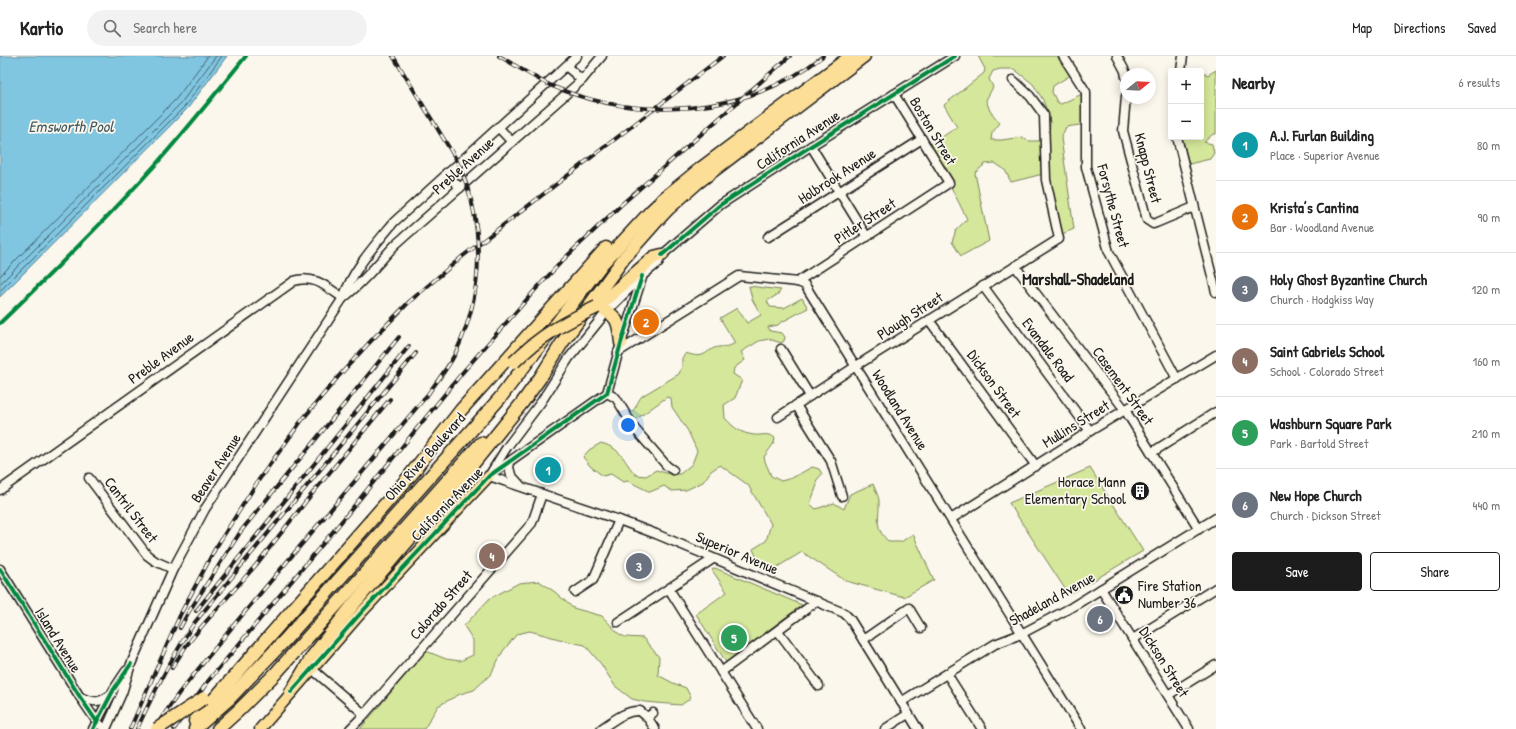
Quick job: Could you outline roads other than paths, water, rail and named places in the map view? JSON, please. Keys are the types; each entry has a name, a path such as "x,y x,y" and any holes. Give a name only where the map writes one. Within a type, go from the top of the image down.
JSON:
{"highway":[{"path":"411,474 461,410 586,270 633,221 850,56"},
{"path":"291,692 312,657 352,606 460,480 522,403 562,343 624,258 668,209 716,168 864,56"},
{"name":"Ohio River Boulevard","path":"194,728 229,699 264,663 500,398 602,264 668,195"},
{"path":"194,728 258,649 411,474 514,362 530,346 545,335 602,307 654,257 662,255"},
{"path":"602,307 617,320 619,328 619,348"},
{"name":"Ohio River Boulevard","path":"218,729 253,697 510,410 562,343"},
{"path":"157,729 204,698 258,649"}],"main road":[{"name":"California Avenue","path":"260,729 360,614 489,476"}],"street":[{"name":"Preble Avenue","path":"343,298 348,283 373,247 394,222 446,173 577,56"},
{"name":"Preble Avenue","path":"343,298 357,288 371,270 395,246 582,80 602,56"},
{"name":"California Avenue","path":"489,476 507,447 541,402 602,307 658,263 662,255 720,205 955,56"},
{"name":"Forsythe Street","path":"1063,56 1086,92 1086,167 1109,252 1177,379"},
{"path":"1117,56 1123,68"},
{"path":"1181,68 1183,56"},
{"path":"566,66 582,80"},
{"name":"Plough Street","path":"778,418 856,366 1059,239 1046,180 1044,115 1030,96 1013,80"},
{"name":"Boston Street","path":"894,94 949,183"},
{"name":"Knapp Street","path":"1126,104 1124,131 1146,217 1149,222 1153,224 1163,221 1194,207"},
{"path":"498,127 512,142"},
{"name":"Holbrook Avenue","path":"768,238 922,139"},
{"path":"1178,140 1216,292"},
{"path":"811,146 867,237"},
{"path":"446,173 460,188"},
{"name":"Pitler Street","path":"797,282 949,183"},
{"name":"Casement Street","path":"1016,266 1125,410 1199,529"},
{"path":"642,276 619,348 607,393 616,398 635,429 667,466 673,470"},
{"path":"619,348 739,276 797,282"},
{"name":"Preble Avenue","path":"0,490 294,281 311,278 322,283 343,298"},
{"name":"Woodland Avenue","path":"797,282 805,285 1081,729"},
{"name":"Evandale Road","path":"983,286 1090,431"},
{"name":"Beaver Avenue","path":"105,729 122,693 131,664 173,569 205,509 343,298"},
{"name":"Dickson Street","path":"929,320 1036,466"},
{"path":"781,349 810,396"},
{"name":"Mullins Street","path":"951,519 1090,431 1216,355"},
{"name":"California Avenue","path":"489,476 607,393"},
{"path":"796,405 831,462 842,496"},
{"path":"1152,453 1216,412"},
{"path":"508,463 511,475 522,487"},
{"name":"Superior Avenue","path":"489,476 618,520 844,614 850,619 918,729"},
{"name":"Cantril Street","path":"89,478 147,555 155,561 173,569"},
{"name":"Colorado Street","path":"350,729 532,523 542,494"},
{"name":"Shadeland Avenue","path":"901,702 995,644 1021,634 1101,589 1216,518"},
{"path":"575,592 593,580 618,520"},
{"path":"618,622 713,559"},
{"name":"Island Avenue","path":"0,569 80,697 95,726 105,729"},
{"path":"1133,639 1216,588"},
{"path":"669,589 757,729"},
{"name":"Dickson Street","path":"1101,589 1190,729"},
{"path":"721,672 817,602"},
{"path":"863,640 909,608 921,628"},
{"path":"778,631 819,686"},
{"name":"Beaver Avenue","path":"95,726 112,694 131,664"},
{"path":"1168,695 1216,665"},
{"path":"312,669 364,714"},
{"path":"947,674 982,729"},
{"path":"80,697 90,702 96,702 112,694"},
{"path":"601,729 621,716 630,712 640,711 650,715 655,729"},
{"path":"885,729 908,714"}],"water":[{"name":"Emsworth Pool","path":"0,56 227,56 188,108 0,297"}],"railway":[{"path":"154,729 179,693 233,626 428,394 455,354 465,330 472,306 478,256 477,232 473,207 466,183 456,159 393,56"},
{"path":"499,56 545,83 586,98 620,105 656,109 692,107 727,102 761,91 793,76 823,56"},
{"path":"130,729 181,613 215,549 258,481 302,420 338,377 410,301 463,256 723,56"},
{"path":"174,729 209,680 341,522 462,373 536,289 564,259 622,204 790,56"},
{"path":"180,628 188,613 241,531 399,337"},
{"path":"196,611 409,346"},
{"path":"137,729 164,674 195,622 416,353"},
{"path":"172,668 186,646 202,626 256,565 390,399"}],"place":[{"name":"Krista’s Cantina","path":"646,322"},
{"name":"A.J. Furlan Building","path":"548,470"},
{"name":"Horace Mann Elementary School","path":"1140,491"},
{"name":"Saint Gabriels School","path":"492,556"},
{"name":"Holy Ghost Byzantine Church","path":"639,566"},
{"name":"Fire Station Number 36","path":"1124,595"},
{"name":"New Hope Church","path":"1100,619"},
{"name":"Washburn Square Park","path":"734,638"}],"district":[{"name":"Marshall-Shadeland","path":"1078,279"}]}
